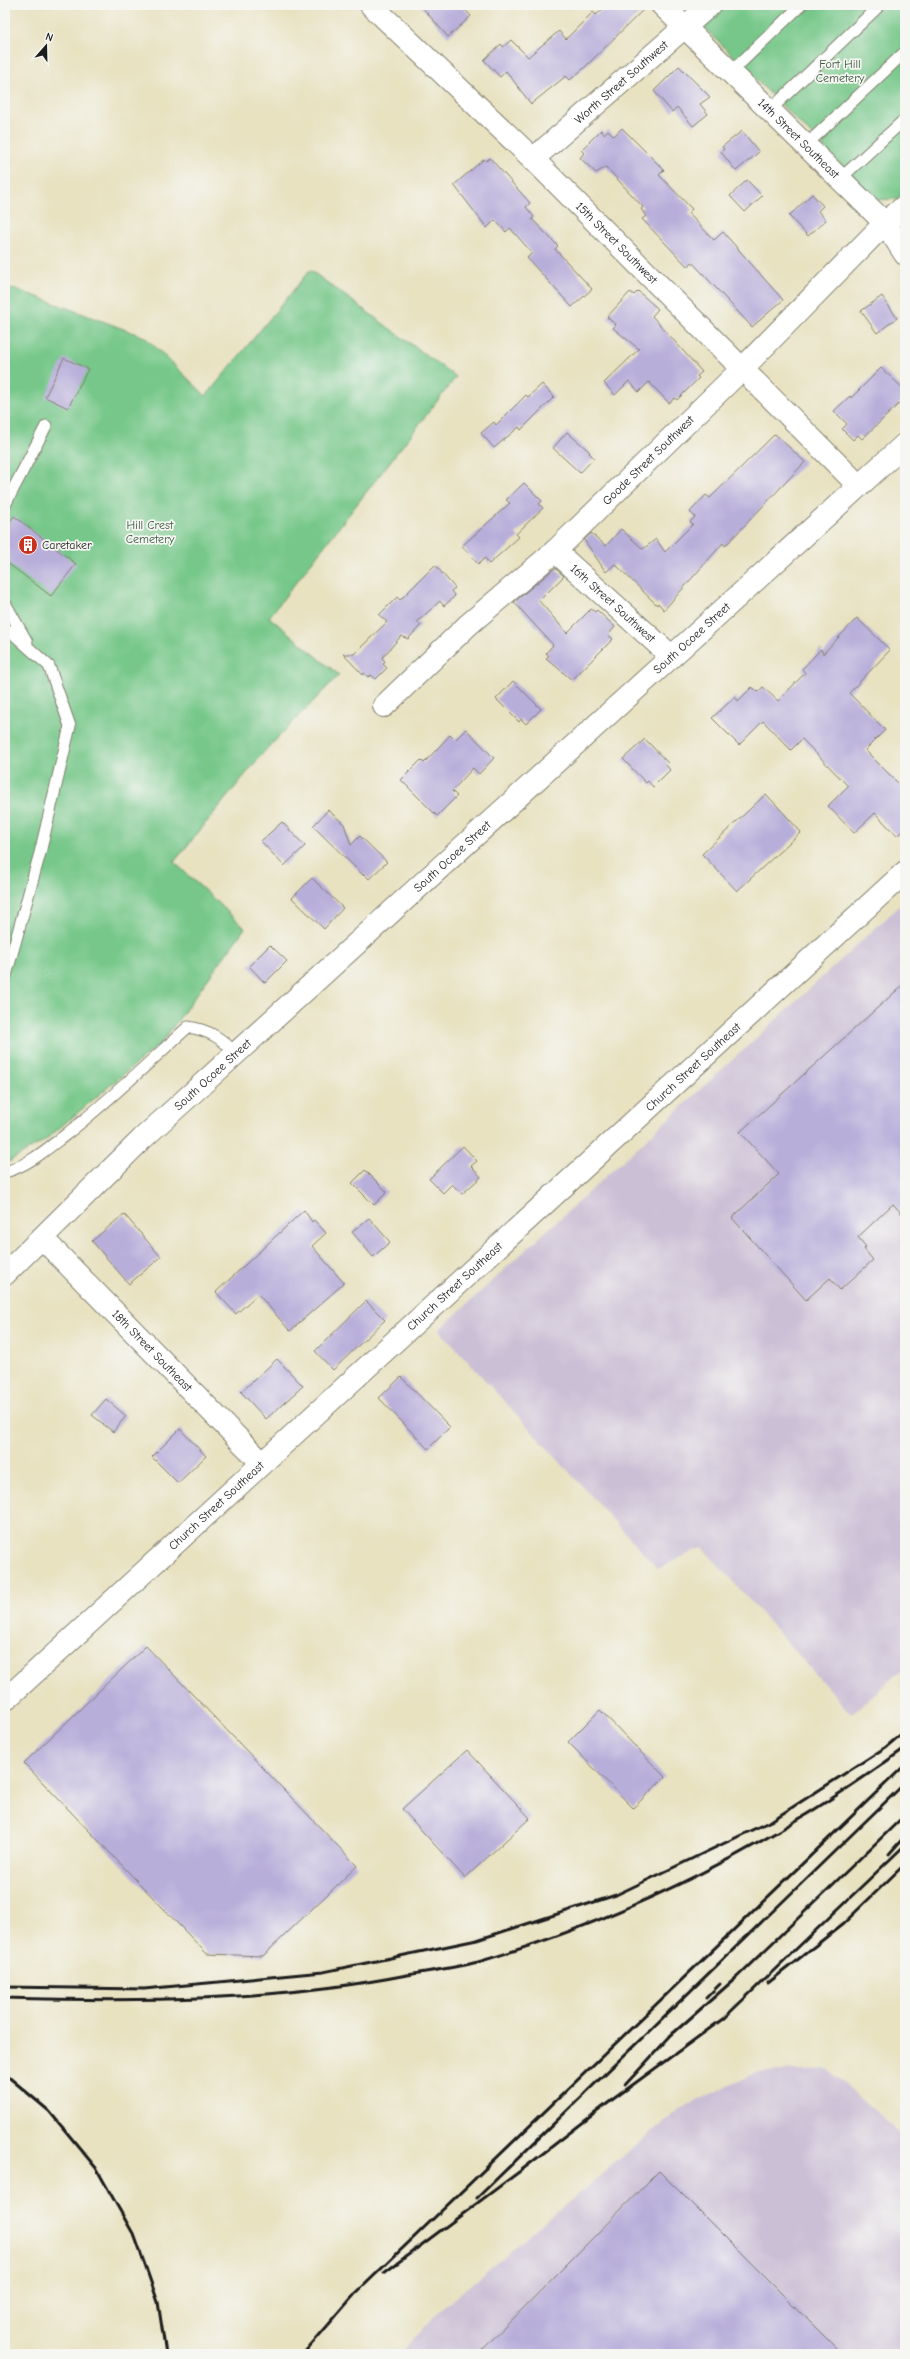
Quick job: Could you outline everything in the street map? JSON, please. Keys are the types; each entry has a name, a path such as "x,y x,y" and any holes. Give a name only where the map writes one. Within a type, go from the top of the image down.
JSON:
{"street":[{"name":"15th Street Southwest","path":"371,5 533,159 858,485"},
{"name":"14th Street Southeast","path":"662,5 885,223 905,254"},
{"name":"Worth Street Southwest","path":"533,159 710,5"},
{"name":"Goode Street Southwest","path":"384,706 468,626 555,551 743,368 885,223 905,206"},
{"name":"South Ocoee Street","path":"5,1274 43,1239 142,1139 670,656 905,444"},
{"name":"16th Street Southwest","path":"555,551 670,656"},
{"name":"Church Street Southeast","path":"5,1700 905,872"},
{"name":"18th Street Southeast","path":"43,1239 262,1463"}],"lane":[{"path":"731,72 801,5"},
{"path":"770,110 880,5"},
{"path":"806,145 905,52"},
{"path":"840,178 905,119"},
{"path":"5,505 46,426"},
{"path":"5,603 32,651"},
{"path":"5,630 10,631 49,666 70,726 40,853 5,979"},
{"path":"5,1172 14,1169 49,1148 88,1117 188,1027 204,1030 226,1043 236,1054"}],"shaded area":[{"path":"905,901 905,1667 851,1714 702,1547 658,1569 439,1330"},
{"path":"828,2069 905,2138 905,2354 401,2354 438,2312 679,2109 757,2072"}],"green space":[{"name":"Fort Hill Cemetery","path":"699,5 905,5 905,192 898,199 876,200 690,13"},
{"name":"Hill Crest Cemetery","path":"310,270 456,377 269,617 339,675 263,753 174,862 245,928 162,1042 44,1141 5,1164 5,290 16,289 145,337 206,396"}],"building":[{"path":"420,5 461,5 471,16 448,37"},
{"path":"607,5 648,5 570,80 566,76 531,104 506,71 500,77 484,60 501,44 503,47 511,40 528,57 559,31 566,39 593,12 596,15"},
{"path":"679,66 710,97 700,104 708,114 693,126 677,107 672,112 654,91"},
{"path":"622,128 664,170 659,175 692,209 688,213 714,240 723,232 783,300 752,327 692,262 688,267 642,219 646,216 641,209 643,207 606,167 596,173 580,158 584,153 581,150 601,130 604,134 608,130 614,136"},
{"path":"742,131 759,152 736,171 721,152 724,149 722,147"},
{"path":"490,158 530,203 526,207 534,217 532,219 558,246 555,249 592,289 572,307 527,258 532,253 510,228 506,232 495,220 487,228 454,185 484,159 486,161"},
{"path":"747,180 762,196 745,212 730,196"},
{"path":"812,194 823,206 818,211 826,220 808,236 789,216"},
{"path":"638,291 658,309 652,316 702,372 697,376 699,378 677,400 675,398 669,403 649,382 639,392 629,381 615,395 604,383 639,349 613,328 616,325 607,317 630,292 634,295"},
{"path":"882,296 897,318 877,333 861,311"},
{"path":"64,358 88,369 68,408 45,397"},
{"path":"881,368 905,390 905,398 862,439 858,435 853,440 842,429 847,424 834,411 850,396 851,398"},
{"path":"542,384 554,397 521,430 519,427 494,448 481,433 494,422 496,425 526,395 528,397"},
{"path":"567,432 590,452 589,453 594,458 580,473 553,448"},
{"path":"775,434 805,462 725,546 723,543 664,610 615,564 606,572 584,540 591,533 606,546 621,529 643,549 656,539 665,552 693,524 690,522 695,517 690,512 706,495 710,498"},
{"path":"524,483 542,501 539,504 543,508 516,534 519,537 489,564 485,558 478,564 462,546 510,503 506,500"},
{"name":"Caretaker","path":"14,516 76,564 51,596 5,561 5,528"},
{"path":"435,565 455,588 451,591 455,596 444,606 440,601 417,622 421,625 408,639 401,636 382,658 385,661 383,664 387,668 376,679 371,675 368,677 364,673 363,675 343,654 354,654 387,622 379,615 397,597 400,600"},
{"path":"555,568 564,576 539,601 567,633 591,609 595,612 597,610 615,627 608,635 613,639 572,680 546,658 549,656 546,653 553,645 514,602"},
{"path":"857,618 890,650 849,693 885,730 865,750 905,790 905,828 897,836 875,813 854,833 828,806 848,786 802,739 791,750 763,721 739,745 712,718 735,697 738,701 752,687 758,692 763,687 778,701 805,673 802,669 821,649 823,654"},
{"path":"513,681 541,709 526,724 521,719 519,722 496,699"},
{"path":"466,729 494,758 479,774 473,768 452,791 457,796 437,816 401,780 421,760 424,763 450,735 455,740"},
{"path":"645,739 668,763 666,765 670,770 653,787 648,781 646,783 623,759"},
{"path":"766,794 801,832 737,891 702,854"},
{"path":"328,810 344,824 351,845 360,836 387,862 369,879 364,874 363,875 313,826"},
{"path":"282,822 305,846 284,866 261,841"},
{"path":"312,878 343,908 324,929 292,898"},
{"path":"270,945 287,961 265,983 249,966"},
{"path":"905,983 905,1217 893,1204 858,1237 866,1247 864,1249 873,1260 840,1290 830,1278 806,1300 732,1218 779,1174 740,1132"},
{"path":"463,1146 477,1161 471,1166 481,1177 462,1194 452,1184 443,1193 429,1179"},
{"path":"365,1170 387,1192 374,1205 352,1183"},
{"path":"304,1210 312,1222 314,1220 326,1233 312,1246 344,1283 290,1331 258,1294 236,1314 216,1292"},
{"path":"124,1214 161,1257 129,1284 92,1241"},
{"path":"369,1218 390,1242 373,1257 352,1232"},
{"path":"366,1301 385,1320 333,1370 315,1351"},
{"path":"277,1359 303,1386 266,1419 241,1392"},
{"path":"401,1377 450,1427 428,1449 379,1398"},
{"path":"106,1399 126,1416 113,1432 92,1415"},
{"path":"180,1429 206,1456 178,1483 152,1457"},
{"path":"146,1646 357,1866 263,1956 207,1954 24,1763"},
{"path":"600,1710 665,1777 633,1808 568,1742"},
{"path":"467,1750 530,1818 465,1878 402,1809"},
{"path":"659,2171 842,2354 478,2354"}],"railway":[{"path":"5,1987 144,1989 323,1972 477,1940 616,1895 771,1821 886,1747 905,1731"},
{"path":"5,1998 106,2000 207,1998 257,1995 357,1984 478,1962 535,1944 591,1923 647,1899 701,1873 806,1815 905,1748"},
{"path":"303,2354 355,2294 905,1765"},
{"path":"477,2198 905,1783"},
{"path":"670,2036 737,1977 905,1815"},
{"path":"889,1854 905,1836"},
{"path":"384,2273 612,2100 724,2018 905,1845"},
{"path":"768,1983 843,1924 905,1864"},
{"path":"706,1998 720,1984"},
{"path":"625,2085 674,2032"},
{"path":"5,2074 49,2111 96,2168 135,2237 158,2302 166,2354"}],"place":[{"name":"Caretaker","path":"28,545"}]}
